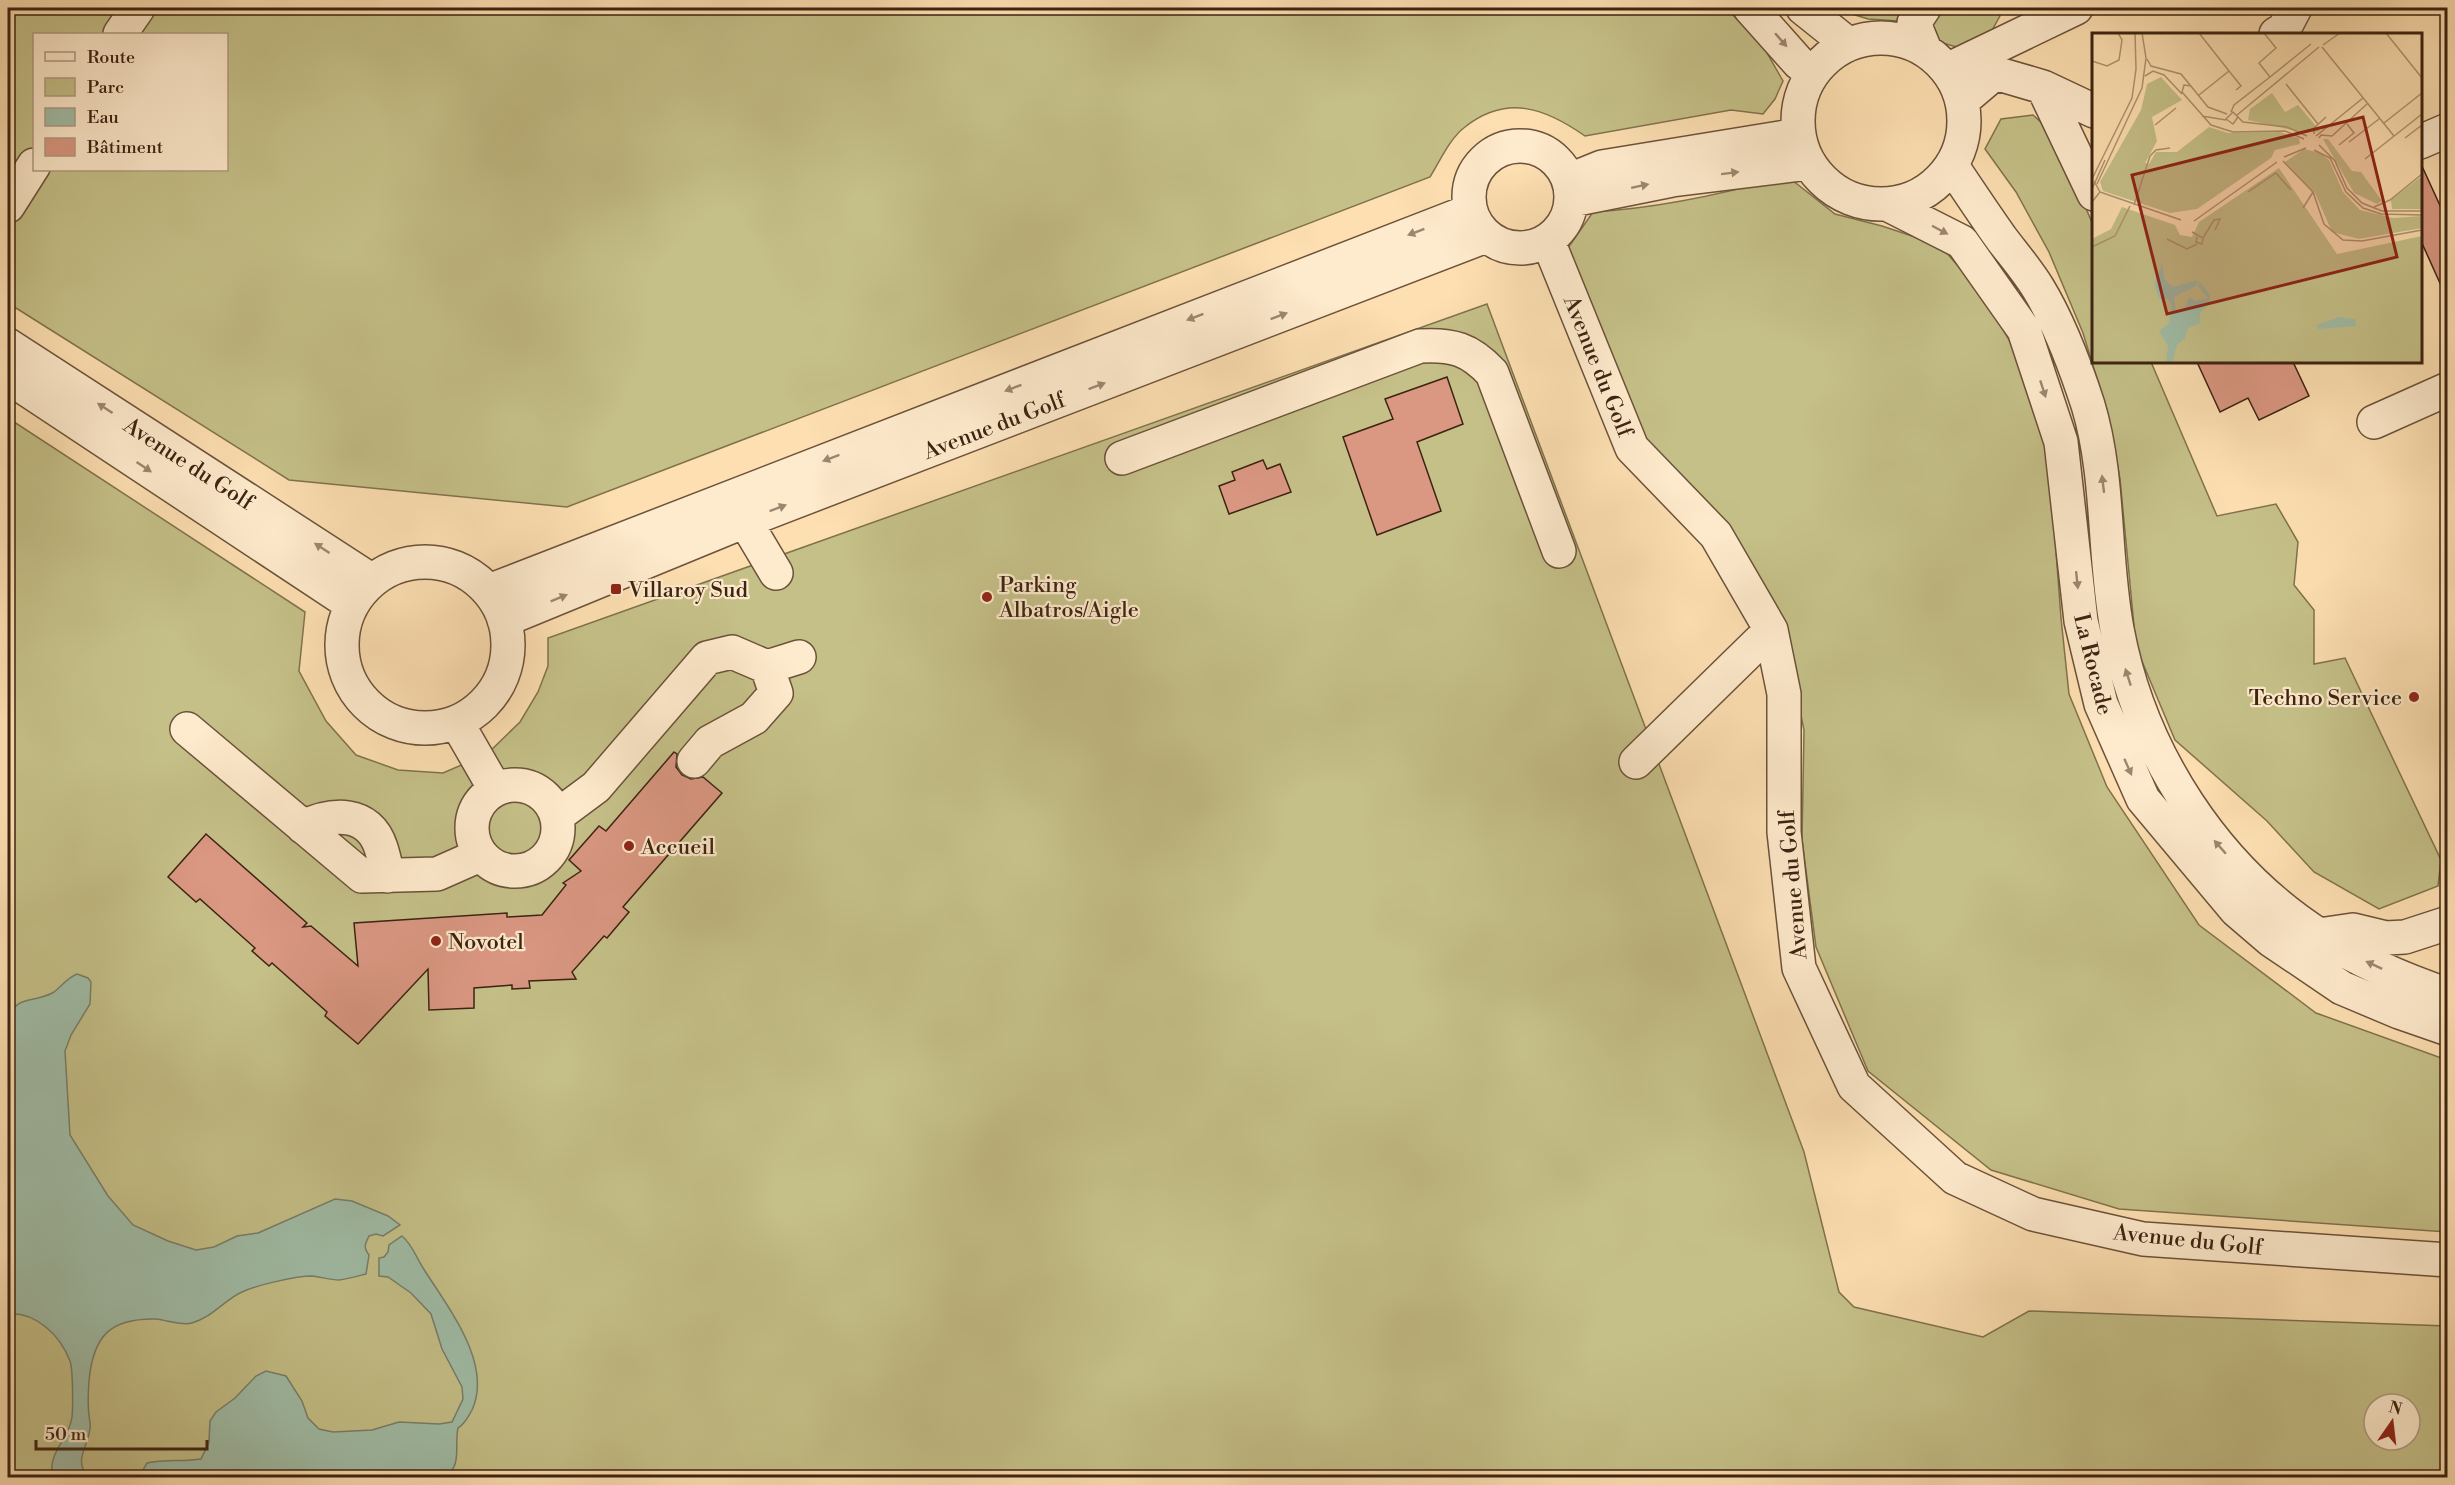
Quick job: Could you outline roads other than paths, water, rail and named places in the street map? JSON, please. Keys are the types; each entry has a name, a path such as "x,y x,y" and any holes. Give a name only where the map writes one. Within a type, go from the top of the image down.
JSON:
{"street":[{"path":"121,33 138,8"},
{"path":"1750,8 1799,63 1812,73"},
{"path":"1803,8 1848,44"},
{"path":"1924,8 1914,22 1936,60 1956,84 1962,101 1965,123 1961,145 1952,166 1935,185 1927,190 1912,198 1887,204 1868,204 1850,199 1834,190 1820,178 1803,149 1797,113 1802,92 1812,73 1828,56 1848,44 1871,38 1895,38 1911,43 1936,60"},
{"path":"1936,60 2076,8"},
{"path":"1962,101 2010,59 2035,44"},
{"path":"1995,72 2043,87 2092,110"},
{"path":"2043,87 2092,190"},
{"path":"2422,142 2448,130"},
{"path":"1528,146 1545,151 1559,162 1571,190 1570,214 1561,230 1548,241 1531,248 1506,247 1478,223 1469,193 1473,175 1493,153 1510,147 1528,146"},
{"path":"1571,190 1602,167 1803,149"},
{"name":"La Rocade","path":"1952,166 2037,287 2058,325 2075,367 2089,408 2099,454 2116,628 2126,671 2157,752 2206,831 2266,894 2319,935 2432,996 2448,1029"},
{"path":"8,206 33,167"},
{"name":"La Rocade","path":"1887,204 1962,242 2024,330 2061,442 2080,621 2100,704 2142,799 2236,910 2271,940 2342,988 2432,996"},
{"name":"Avenue du Golf","path":"504,620 1478,223"},
{"name":"Avenue du Golf","path":"489,591 1478,223"},
{"name":"Avenue du Golf","path":"1548,241 1632,448 1716,535 1771,630 1784,694 1784,832 1799,968 1854,1086 1954,1178 2033,1214 2143,1239 2448,1260"},
{"name":"Avenue du Golf","path":"8,345 361,592"},
{"path":"1122,458 1420,346 1442,345 1463,350 1479,359 1492,373 1559,551"},
{"name":"Avenue du Golf","path":"8,377 361,592"},
{"path":"2374,422 2448,389"},
{"path":"745,521 776,573"},
{"path":"419,561 446,564 470,574 489,591 504,620 508,645 504,670 493,693 475,711 457,723 424,728 396,723 371,709 352,687 342,660 342,631 361,592 394,566 419,561"},
{"path":"1636,762 1771,630"},
{"path":"557,816 596,787 707,658 732,652 766,667 799,657"},
{"path":"694,761 710,742 754,718 776,693 766,667"},
{"path":"457,723 495,789"},
{"path":"187,729 362,876 437,874 480,855"},
{"path":"520,784 543,794 557,816 557,840 545,861 523,872 499,870 480,855 471,831 476,806 495,789 520,784"},
{"path":"2319,935 2353,930 2386,938 2405,937 2446,923"},
{"path":"2432,996 2426,956 2446,923"}],"water":[{"path":"77,974 88,978 91,982 90,1004 71,1035 65,1051 70,1135 108,1196 133,1225 168,1241 196,1250 214,1247 237,1236 258,1233 335,1199 352,1201 388,1216 400,1225 383,1236 376,1234 369,1236 365,1246 369,1255 366,1274 339,1280 312,1276 287,1279 249,1289 236,1295 206,1317 192,1323 156,1319 140,1320 126,1322 106,1333 95,1353 89,1381 90,1429 82,1457 83,1470 88,1477 52,1478 53,1460 72,1417 72,1372 66,1351 46,1327 28,1317 8,1314 8,1020 11,1012 21,1002 47,996"},
{"path":"402,1236 412,1248 456,1320 473,1356 477,1374 477,1392 472,1410 458,1428 456,1462 450,1473 444,1478 139,1477 147,1463 201,1459 209,1442 210,1421 216,1412 235,1398 256,1376 266,1371 286,1376 302,1401 308,1418 319,1429 333,1432 372,1430 399,1422 439,1424 452,1422 463,1399 462,1387 442,1349 431,1314 411,1293 388,1277 379,1276 379,1258 384,1257 389,1245"}],"place":[{"name":"Villaroy Sud","path":"616,589"},
{"name":"Parking Albatros/Aigle","path":"987,597"},
{"name":"Techno Service","path":"2414,697"},
{"name":"Accueil","path":"629,846"},
{"name":"Novotel","path":"436,941"}]}
